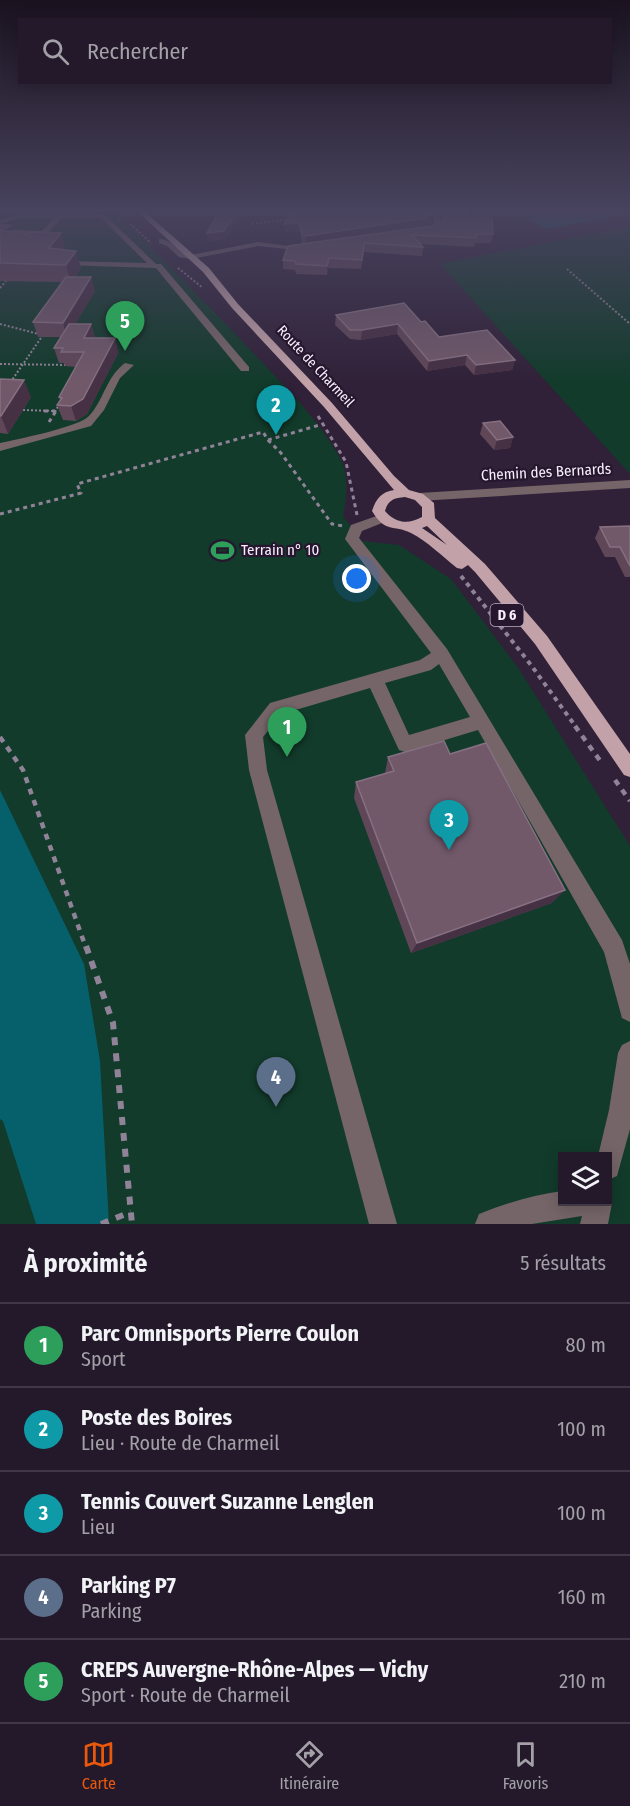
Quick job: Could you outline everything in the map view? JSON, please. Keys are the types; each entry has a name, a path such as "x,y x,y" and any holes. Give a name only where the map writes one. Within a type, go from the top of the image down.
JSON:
{"main road":[{"name":"Route de Charmeil","path":"204,269 235,306 328,405 390,479 405,493"},
{"name":"Route de Charmeil","path":"369,453 379,481 382,500"},
{"path":"405,493 426,507 411,527 400,527 382,518 378,511 382,500 392,494 405,493"},
{"name":"D 6","path":"426,507 541,640 630,769"},
{"name":"D 6","path":"411,527 451,554 471,573 593,715"}],"street":[{"path":"161,269 245,369"},
{"path":"0,447 87,424 94,419 120,370 129,365"},
{"name":"Chemin des Bernards","path":"426,507 463,494 630,484"},
{"path":"382,518 360,526 352,539 441,654 482,721 614,948 630,1001 630,1010"},
{"path":"383,1224 258,770 254,735 276,708 425,665 441,654"},
{"path":"375,680 405,744 482,721"},
{"path":"612,1152 622,1110 630,1053"},
{"path":"489,1224 546,1205 575,1202 597,1209"}],"path":[{"path":"192,269 208,292"},
{"path":"568,269 630,324"},
{"path":"0,288 6,281"},
{"path":"0,324 43,335 7,388"},
{"path":"0,363 69,365"},
{"path":"41,436 60,402"},
{"path":"23,410 55,411"},
{"path":"0,514 81,493 78,484 263,432 281,453 332,524 360,526 354,507 350,470 316,412"},
{"path":"268,440 332,422"},
{"path":"460,575 531,664 604,765"},
{"path":"0,737 23,770 113,1023 132,1224"},
{"path":"610,774 630,801"},
{"path":"101,1224 131,1212"}],"shaded area":[{"path":"0,269 173,269 281,382 323,431 340,458 345,472 346,494 343,516 362,541 399,545 451,579 519,669 630,846 630,1224 0,1224"},
{"path":"445,269 630,269 630,474"},
{"path":"0,790 84,964 100,1061 109,1224 36,1224 3,1121 0,1119"}],"building":[{"path":"66,277 91,277 63,323 33,322"},
{"path":"404,303 439,337 487,330 515,360 476,365 467,355 429,361 398,324 350,330 336,315"},
{"path":"69,324 91,324 84,338 115,338 83,399 71,406 57,405 62,398 59,397 84,352 61,352 63,348 54,348"},
{"path":"0,379 24,380 1,416 0,416"},
{"path":"500,421 513,437 497,440 483,423"},
{"path":"630,526 630,566 620,547 610,547 600,527"},
{"path":"444,741 450,754 486,743 565,890 417,943 356,782 394,771 388,757"}],"place":[{"name":"CREPS Auvergne-Rhône-Alpes — Vichy","path":"125,351"},
{"name":"Poste des Boires","path":"276,435"},
{"name":"Terrain n° 10","path":"223,550"},
{"name":"Parc Omnisports Pierre Coulon","path":"287,757"},
{"name":"Tennis Couvert Suzanne Lenglen","path":"449,850"},
{"name":"Parking P7","path":"276,1107"}]}
